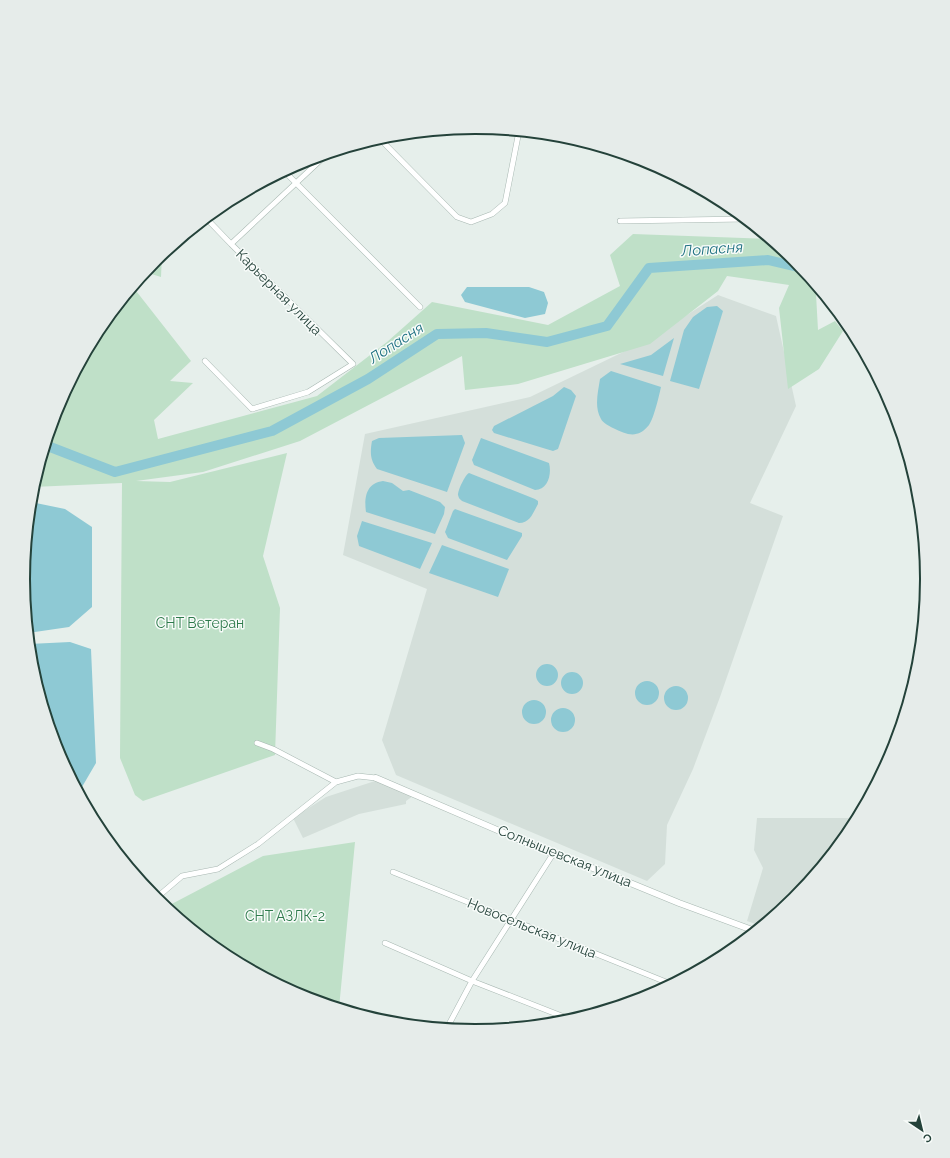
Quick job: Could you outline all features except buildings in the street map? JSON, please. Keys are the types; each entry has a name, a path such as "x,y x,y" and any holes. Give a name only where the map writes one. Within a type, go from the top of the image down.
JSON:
{"street":[{"path":"385,144 457,217 471,222 492,214 505,203 518,136"},
{"path":"231,244 316,164"},
{"path":"289,175 420,307"},
{"path":"620,221 735,218"},
{"name":"Карьерная улица","path":"205,361 252,409 308,392 353,364 210,222"},
{"path":"257,743 273,749 336,782"},
{"path":"160,894 182,876 218,869 258,844 336,782 358,776 376,778"},
{"name":"Солнышевская улица","path":"376,778 553,854 750,929"},
{"path":"450,1023 472,981 553,854"},
{"name":"Новосельская улица","path":"393,872 664,981"},
{"path":"385,943 472,981 560,1015"}],"shaded area":[{"path":"718,295 776,316 796,406 750,503 783,516 720,697 693,769 667,825 665,864 647,881 396,775 382,740 427,589 343,555 365,434 530,397 648,340"},
{"path":"378,780 413,796 406,801 406,804 359,814 303,838 293,818 326,797"},
{"path":"757,818 850,818 828,850 810,872 790,894 756,924 747,921 763,868 754,850"}],"green space":[{"name":"СНТ Ветеран","path":"633,234 762,239 790,264 816,294 818,330 835,321 843,331 819,369 788,389 779,308 789,285 727,276 718,291 650,344 518,384 465,390 462,356 300,441 203,472 136,481 170,482 287,453 263,556 280,608 275,755 143,801 135,795 120,758 122,483 40,487 45,464 54,436 76,382 105,332 136,291 191,361 170,381 193,383 154,420 158,439 317,396 387,342 432,302 548,325 620,286 610,255"},
{"path":"162,263 161,277 151,274"},
{"name":"СНТ АЗЛК-2","path":"355,842 340,1002 305,990 252,964 204,932 171,904 263,856"}],"water":[{"path":"467,287 529,287 544,292 548,303 545,314 525,318 465,302 461,295"},
{"path":"717,306 723,311 699,389 670,381 684,330 693,317 707,307"},
{"path":"674,338 663,376 620,364 651,355"},
{"path":"611,371 661,387 651,422 641,432 636,434 628,434 608,425 601,419 597,404 600,379"},
{"path":"564,387 571,390 576,396 558,449 553,451 494,433 492,430 494,426 553,396"},
{"path":"462,435 465,443 447,492 377,469 372,459 372,441 379,438"},
{"path":"481,438 549,463 550,472 546,484 535,490 474,465 472,460"},
{"path":"469,473 538,501 538,504 531,517 523,523 519,523 462,501 458,493 460,486"},
{"path":"383,481 392,483 403,491 409,490 440,502 445,507 444,514 435,534 366,512 365,502 367,492 377,482"},
{"path":"37,503 65,509 92,527 92,607 69,627 34,632 30,579 31,550"},
{"path":"455,509 522,533 522,536 507,560 448,538 445,532"},
{"path":"362,521 432,543 420,569 359,546 357,536"},
{"path":"442,545 509,569 498,597 429,573"},
{"path":"70,642 91,649 96,763 82,787 64,749 54,722 45,694 35,644"},
{"path":"547,664 555,667 558,675 555,683 547,686 539,683 536,675 539,667"},
{"path":"572,672 580,675 583,683 580,691 572,694 564,691 561,683 564,675"},
{"path":"647,681 656,684 659,693 656,702 647,705 638,702 635,693 638,684"},
{"path":"676,686 685,689 688,698 685,707 676,710 667,707 664,698 667,689"},
{"path":"534,700 543,703 546,712 543,721 534,724 525,721 522,712 525,703"},
{"path":"563,708 572,711 575,720 572,729 563,732 554,729 551,720 554,711"}],"waterway":[{"name":"Лопасня","path":"50,447 115,472 272,431 368,379 437,334 486,333 547,342 607,326 649,268 768,260 791,265"}]}
